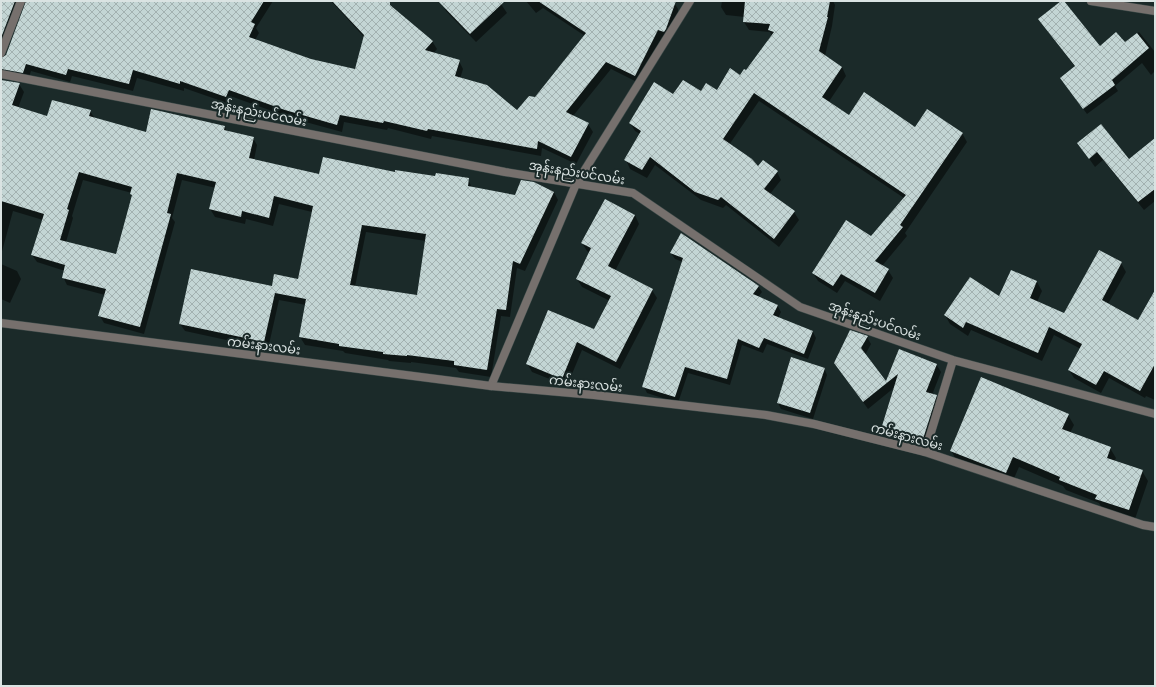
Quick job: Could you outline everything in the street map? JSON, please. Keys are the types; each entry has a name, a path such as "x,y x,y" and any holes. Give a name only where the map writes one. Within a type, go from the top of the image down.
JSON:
{"street":[{"path":"1,53 21,1"},
{"path":"491,386 576,184 690,1"},
{"path":"1090,1 1155,11"},
{"name":"အုန်းနည်းပင်လမ်း","path":"1,74 505,172 633,193 800,307 953,360 1155,414"},
{"name":"ကမ်းနားလမ်း","path":"1,323 491,386 594,395 766,415 814,424 925,452 1143,525 1155,527"},
{"path":"925,452 953,360"}],"building":[{"path":"1,1 15,1 1,38"},
{"path":"26,1 264,1 251,22 255,24 249,37 311,59 355,69 364,35 332,1 390,1 390,5 433,41 425,50 460,60 455,76 487,85 517,110 529,96 535,97 586,33 538,1 676,1 666,29 664,32 658,30 635,76 606,62 566,112 589,123 571,157 538,141 537,149 428,129 427,131 384,121 383,123 340,115 337,125 285,110 229,90 226,97 180,81 180,84 133,70 129,84 68,69 66,75 26,64 23,73 1,69 1,58 6,55"},
{"path":"438,1 505,1 470,34"},
{"path":"745,1 830,1 828,17 819,51 842,67 822,97 849,115 864,92 915,127 927,109 963,133 900,225 903,227 875,261 889,269 875,293 841,274 833,286 812,273 846,220 871,236 906,195 754,93 723,139 752,159 758,166 763,160 778,171 764,189 795,211 774,239 721,197 718,200 695,192 650,157 642,170 624,160 641,131 629,123 654,82 673,94 683,80 701,91 706,83 717,90 730,68 740,75 744,69 746,70 774,32 768,30 770,24 743,22"},
{"path":"1061,1 1064,1 1100,46 1116,32 1125,42 1137,33 1149,48 1112,80 1115,85 1083,109 1060,78 1075,66 1038,19"},
{"path":"1,80 20,83 12,105 47,116 52,100 91,110 89,116 146,132 151,109 225,126 224,130 254,137 249,158 319,174 323,157 395,172 395,170 435,176 436,173 469,178 468,186 515,195 521,180 534,182 554,192 520,264 513,261 506,310 497,309 487,370 454,365 454,361 407,355 383,354 383,352 339,346 339,344 299,337 306,299 275,293 264,342 179,324 191,269 272,286 274,274 298,279 313,206 274,196 269,218 242,211 241,217 209,209 216,182 177,173 167,213 171,214 140,327 98,316 106,289 62,278 65,265 31,255 44,214 1,201","holes":["79,172 132,187 130,194 132,195 116,254 60,240 69,210 67,209","362,225 426,234 417,295 350,285"]},
{"path":"1101,124 1129,159 1155,138 1155,189 1138,202 1097,152 1089,159 1077,143"},
{"path":"605,199 635,215 608,266 653,289 616,362 577,342 562,379 526,364 548,310 594,329 611,296 576,279 591,248 581,243"},
{"path":"681,233 759,286 753,294 778,305 773,315 813,331 804,354 764,338 759,348 738,339 727,379 685,367 675,397 642,387 683,258 670,253"},
{"path":"1099,250 1122,262 1102,300 1138,320 1155,290 1155,364 1140,391 1104,371 1096,385 1068,370 1082,344 1049,327 1038,353 966,322 963,328 944,315 970,277 999,296 1011,270 1037,281 1030,298 1064,313"},
{"path":"850,330 868,336 861,348 886,381 899,349 937,364 926,392 937,395 923,439 882,426 898,374 863,402 834,363"},
{"path":"791,357 825,368 810,413 777,403"},
{"path":"981,377 1069,414 1062,429 1111,447 1107,458 1143,470 1129,510 1095,499 1097,495 1059,480 1060,477 1013,457 1006,473 950,451"}]}
